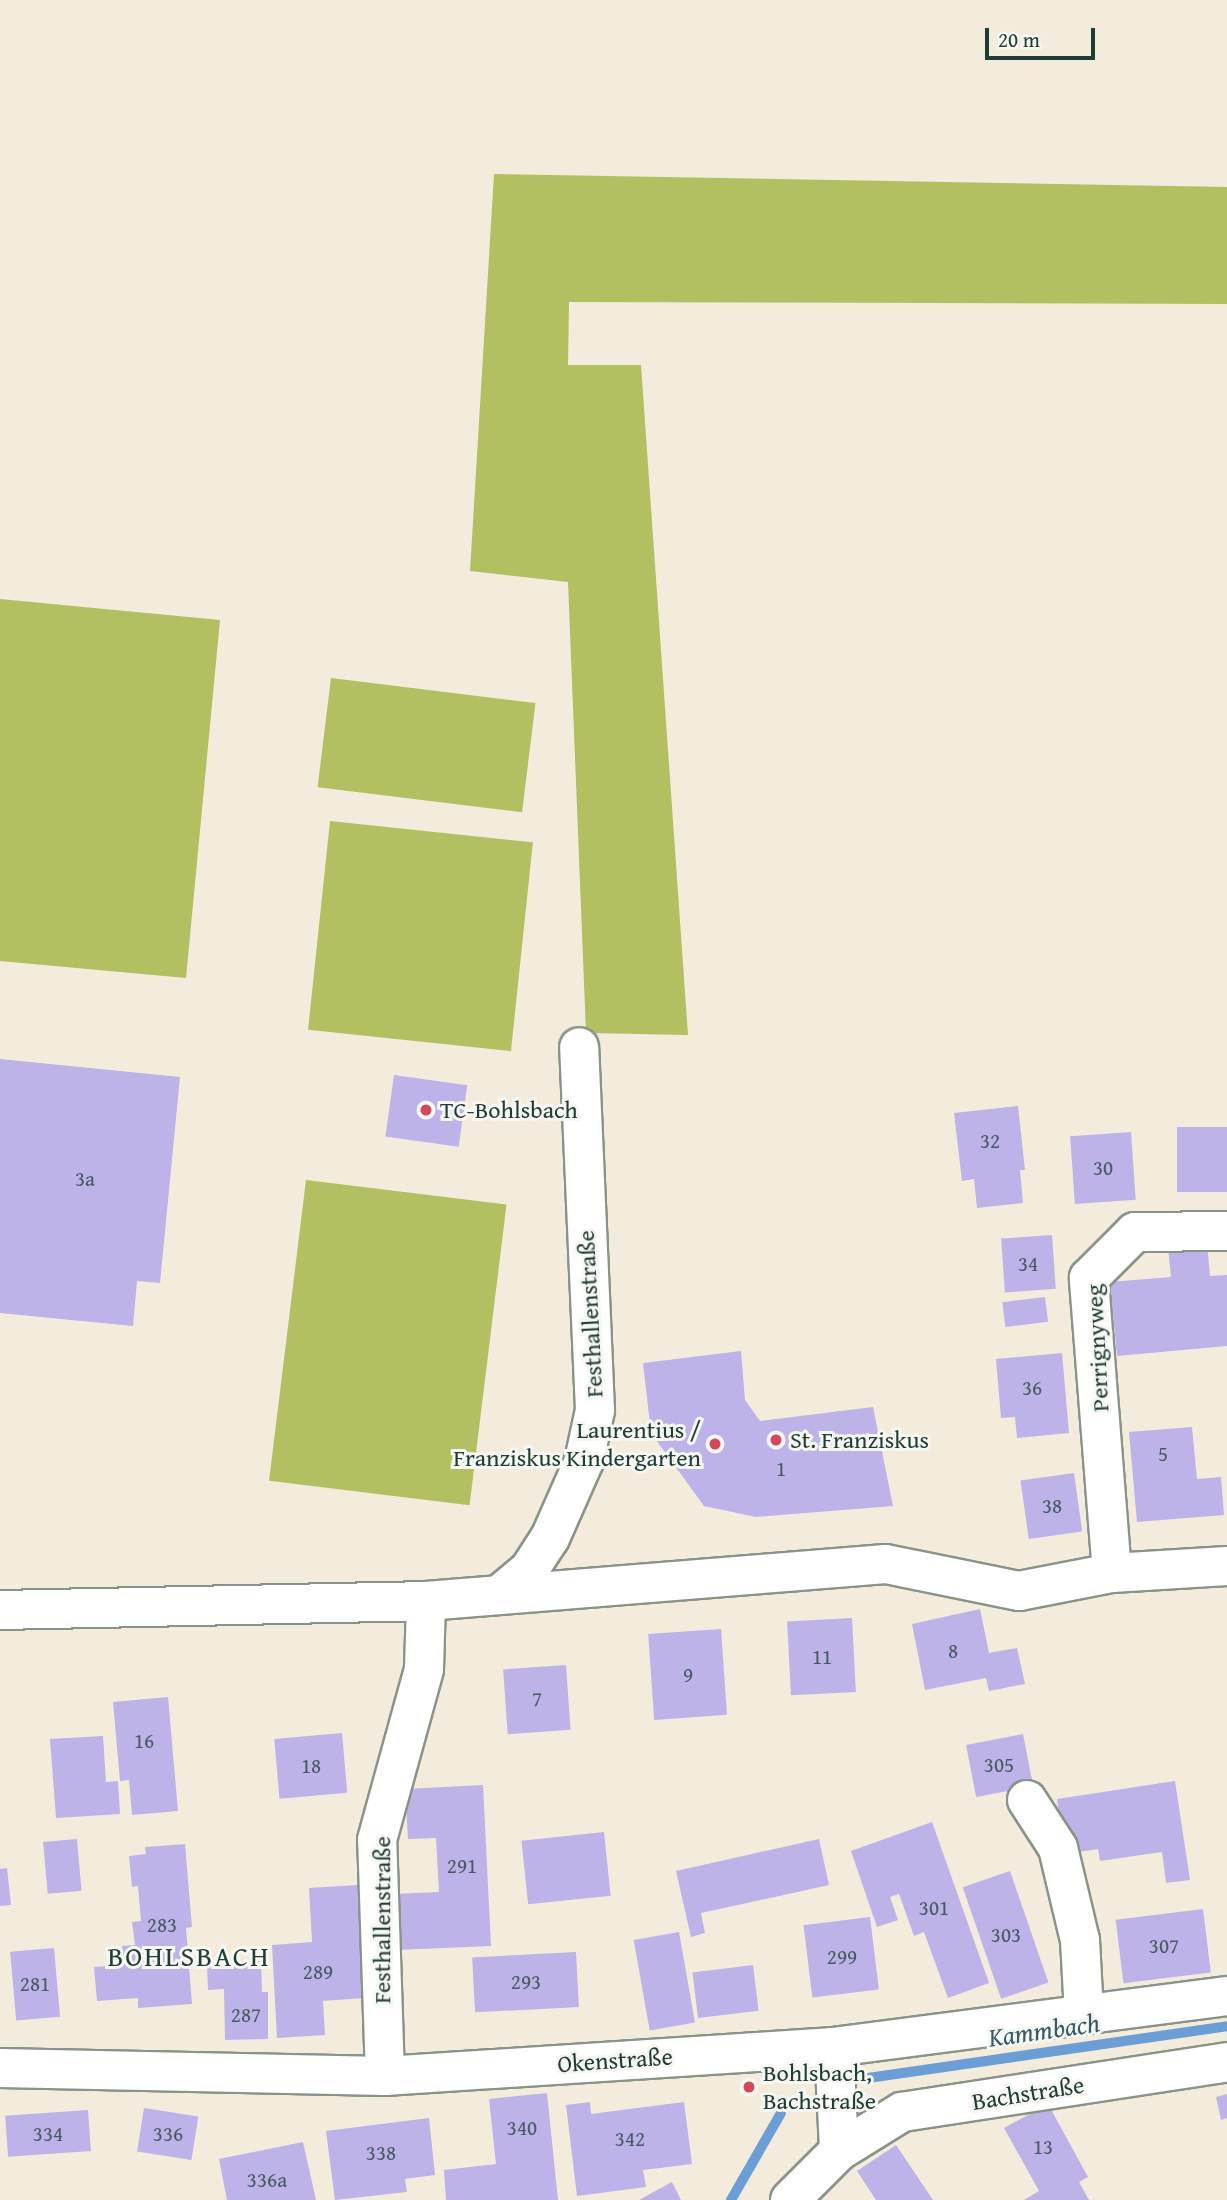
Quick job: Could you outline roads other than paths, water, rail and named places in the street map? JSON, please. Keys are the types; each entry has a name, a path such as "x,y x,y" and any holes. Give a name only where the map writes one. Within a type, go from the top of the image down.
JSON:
{"street":[{"name":"Festhallenstraße","path":"499,1595 529,1570 550,1538 584,1461 595,1410 579,1047"},
{"name":"Perrignyweg","path":"1112,1573 1089,1278 1135,1232 1227,1231"},
{"path":"0,1610 426,1601 886,1564 1019,1591 1112,1573 1227,1566"},
{"name":"Festhallenstraße","path":"385,2076 377,1840 424,1669 426,1601"},
{"path":"1027,1800 1058,1848 1080,1940 1084,2015"},
{"name":"Okenstraße","path":"0,2068 385,2076 834,2048 1227,1996"},
{"path":"834,2048 839,2151"},
{"name":"Bachstraße","path":"790,2200 839,2151 902,2112 1227,2062"}],"waterway":[{"name":"Kammbach","path":"868,2078 1227,2026"},
{"name":"Kammbach","path":"731,2200 781,2113"}],"place":[{"name":"TC-Bohlsbach","path":"426,1110"},
{"name":"St. Franziskus","path":"776,1440"},
{"name":"Laurentius / Franziskus Kindergarten","path":"715,1444"},
{"name":"Bohlsbach, Bachstraße","path":"749,2087"}],"district":[{"name":"BOHLSBACH","path":"189,1956"}]}
